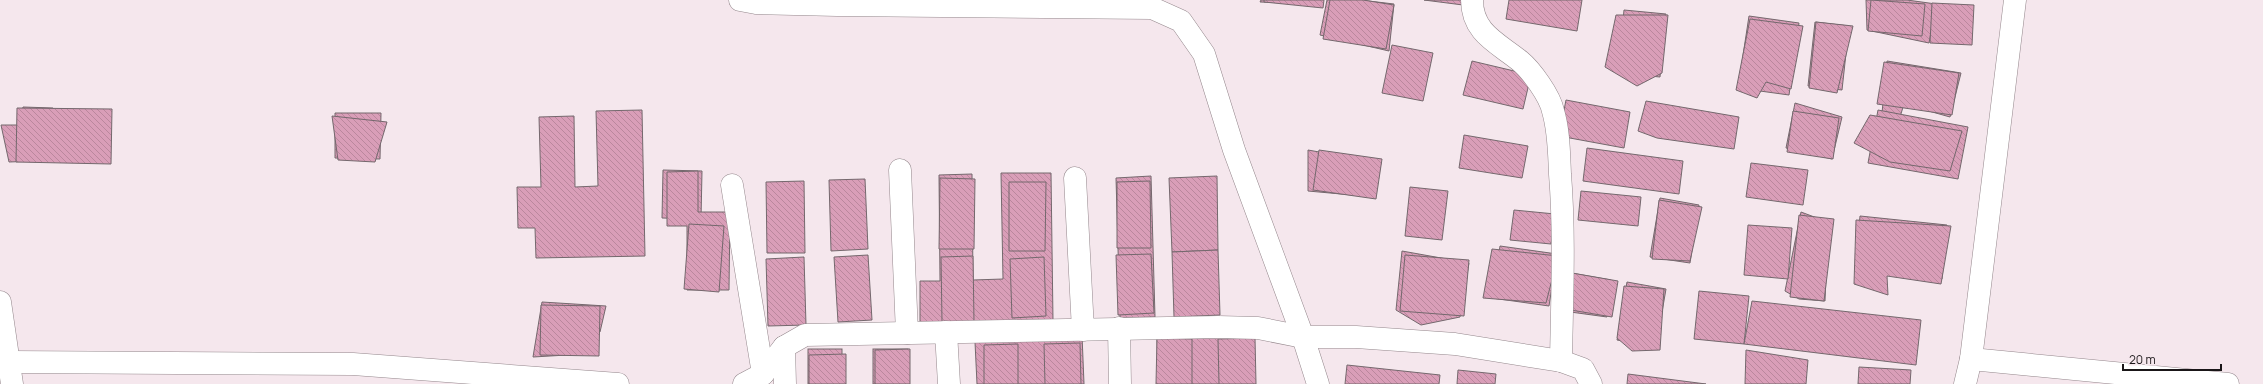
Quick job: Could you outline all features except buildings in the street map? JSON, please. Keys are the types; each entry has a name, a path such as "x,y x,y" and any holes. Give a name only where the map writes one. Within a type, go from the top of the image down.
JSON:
{"street":[{"path":"740,0 756,3 837,6 1152,8 1181,21 1204,54 1234,150 1303,337 1318,384"},
{"path":"1472,0 1472,8 1479,26 1491,42 1520,62 1536,80 1553,110 1559,152 1564,236 1561,361"},
{"path":"1965,384 1971,359 2015,0"},
{"path":"900,170 907,333"},
{"path":"1075,178 1083,330"},
{"path":"732,185 763,374"},
{"path":"0,302 12,384"},
{"path":"1119,328 1120,384"},
{"path":"744,384 763,374 784,347 805,335 1119,328 1258,328 1303,337 1356,338 1455,344 1561,361 1583,369 1591,384"},
{"path":"946,332 949,384"},
{"path":"784,347 785,384"},
{"path":"1971,359 2228,384"},
{"path":"9,362 353,364 618,384"}]}
